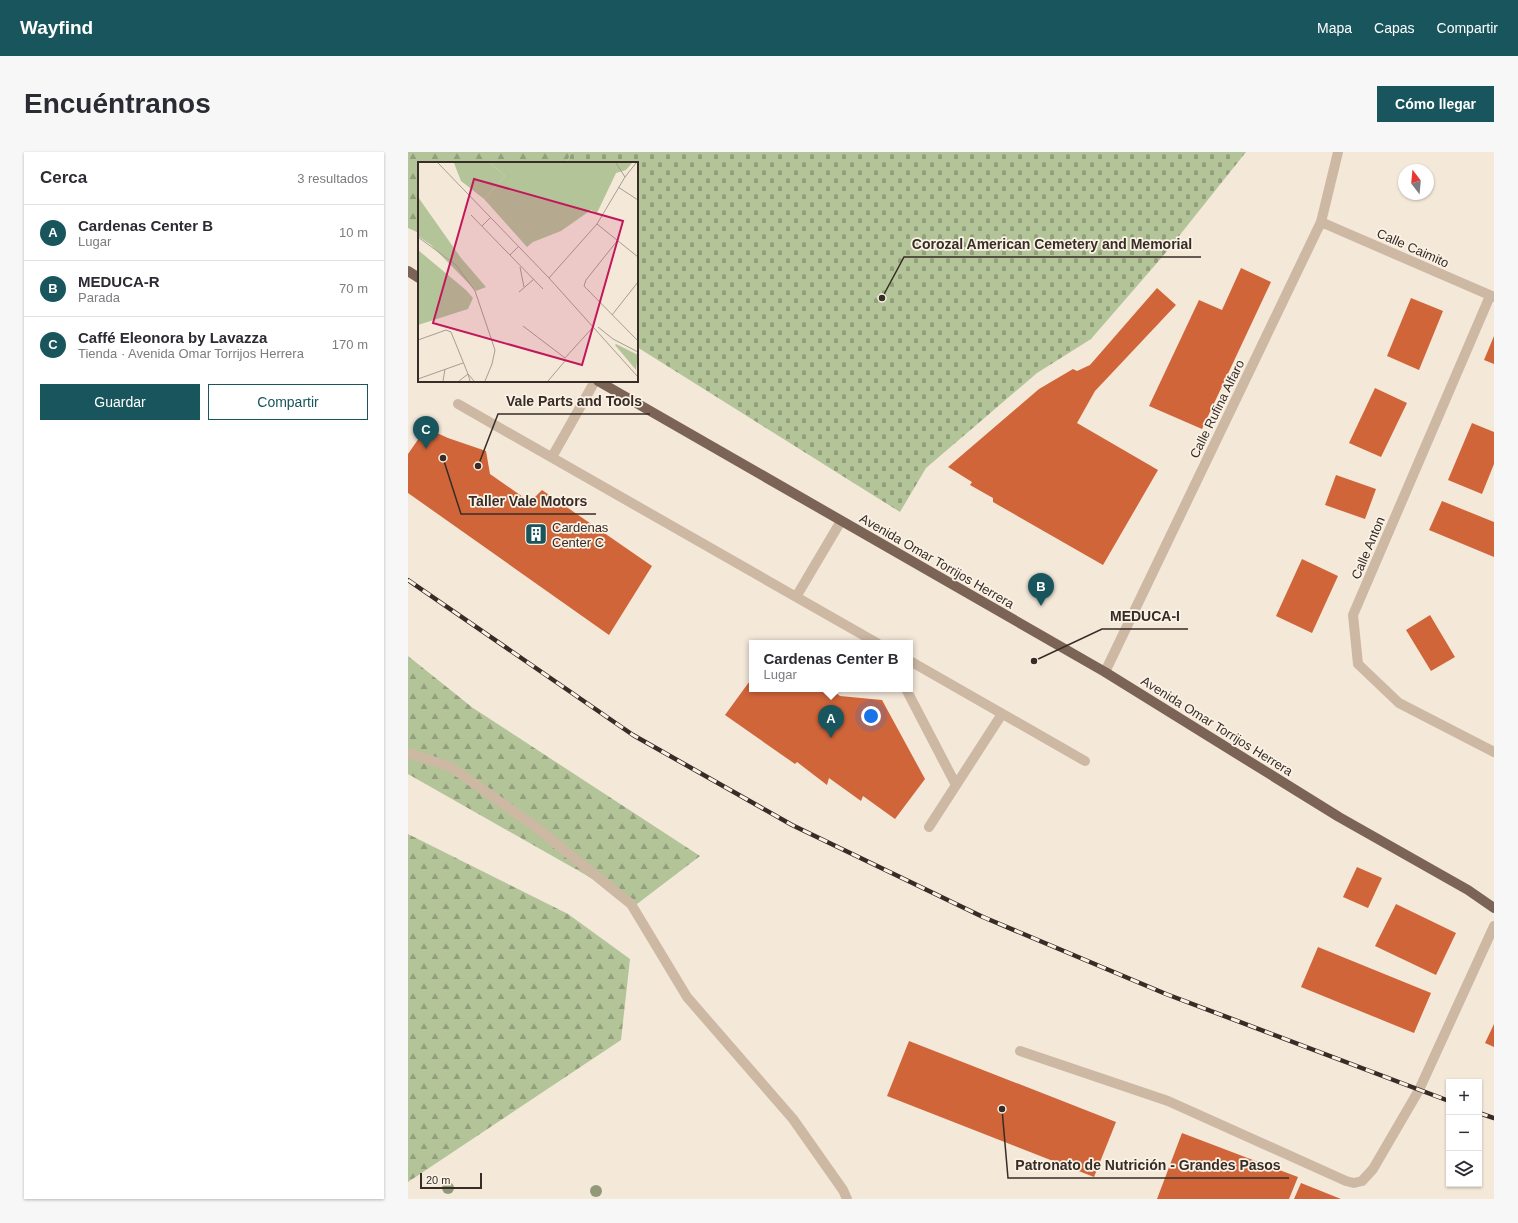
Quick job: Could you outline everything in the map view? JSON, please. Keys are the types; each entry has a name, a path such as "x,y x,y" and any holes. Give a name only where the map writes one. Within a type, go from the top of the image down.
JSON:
{"main road":[{"path":"408,271 418,277"},
{"name":"Avenida Omar Torrijos Herrera","path":"600,382 1105,672 1339,817 1468,890 1494,908"},
{"name":"Avenida Omar Torrijos Herrera","path":"1468,890 1494,901"}],"street":[{"name":"Calle Rufina Alfaro","path":"1105,672 1321,222 1338,152"},
{"name":"Calle Caimito","path":"1321,222 1492,297"},
{"name":"Calle Anton","path":"1492,297 1353,615 1358,664 1399,703 1494,752"},
{"path":"552,457 594,382"},
{"path":"458,404 873,640"},
{"path":"796,596 841,521"},
{"path":"913,664 1085,761"},
{"path":"908,692 956,785"},
{"path":"928,827 1002,714"},
{"path":"408,753 452,767 537,828 631,904 687,998 793,1119 843,1190 847,1199"},
{"path":"1020,1051 1168,1101 1346,1181 1362,1181 1373,1170 1419,1090 1494,926"}],"green space":[{"path":"408,152 572,152 567,162 418,162 418,233 408,228"},
{"path":"572,152 1246,152 1163,256 1091,339 1037,373 926,468 900,512 638,348 638,162 567,162"},
{"path":"408,656 473,708 700,856 637,904 408,774"},
{"path":"408,834 568,914 630,959 621,1040 408,1182"}],"building":[{"path":"1241,268 1271,282 1202,429 1149,406 1199,300 1222,310"},
{"path":"1157,288 1176,305 1095,391 1077,423 1158,470 1103,565 993,502 993,498 970,485 972,482 948,467 1039,389 1073,369 1077,371 1090,365"},
{"path":"1411,298 1443,311 1419,370 1387,356"},
{"path":"1494,336 1494,364 1484,360"},
{"path":"1375,388 1407,403 1381,457 1349,443"},
{"path":"1472,423 1494,432 1494,464 1482,494 1448,480"},
{"name":"Cardenas Center C","path":"426,428 448,438 486,451 490,474 530,502 542,490 652,566 609,635 408,493 408,454"},
{"path":"1336,475 1376,489 1365,519 1325,505"},
{"path":"1442,501 1494,522 1494,557 1429,530"},
{"path":"1302,559 1338,576 1312,633 1276,616"},
{"path":"1430,615 1455,657 1431,671 1406,630"},
{"path":"749,682 749,692 835,692 840,696 882,700 925,779 895,819 863,796 861,801 829,778 827,785 797,762 795,764 725,715"},
{"path":"1357,867 1382,878 1368,908 1343,897"},
{"path":"1396,904 1456,933 1436,975 1375,946"},
{"path":"1318,947 1431,993 1414,1033 1301,987"},
{"path":"1494,1024 1494,1047 1485,1043"},
{"path":"909,1041 1116,1122 1094,1177 887,1096"},
{"path":"1182,1133 1298,1177 1289,1199 1157,1199"},
{"path":"1301,1183 1341,1199 1294,1199"}],"railway":[{"path":"408,580 633,735 792,825 983,917 1166,994 1446,1100"},
{"path":"1482,1114 1494,1118"}],"place":[{"name":"Corozal American Cemetery and Memorial","path":"882,298"},
{"name":"Caffé Eleonora by Lavazza","path":"426,449"},
{"name":"Taller Vale Motors","path":"443,458"},
{"name":"Vale Parts and Tools","path":"478,466"},
{"name":"Cardenas Center C","path":"536,534"},
{"name":"MEDUCA-R","path":"1041,606"},
{"name":"MEDUCA-I","path":"1034,661"},
{"name":"Cardenas Center B","path":"831,738"},
{"name":"Patronato de Nutrición - Grandes Pasos","path":"1002,1109"}]}
